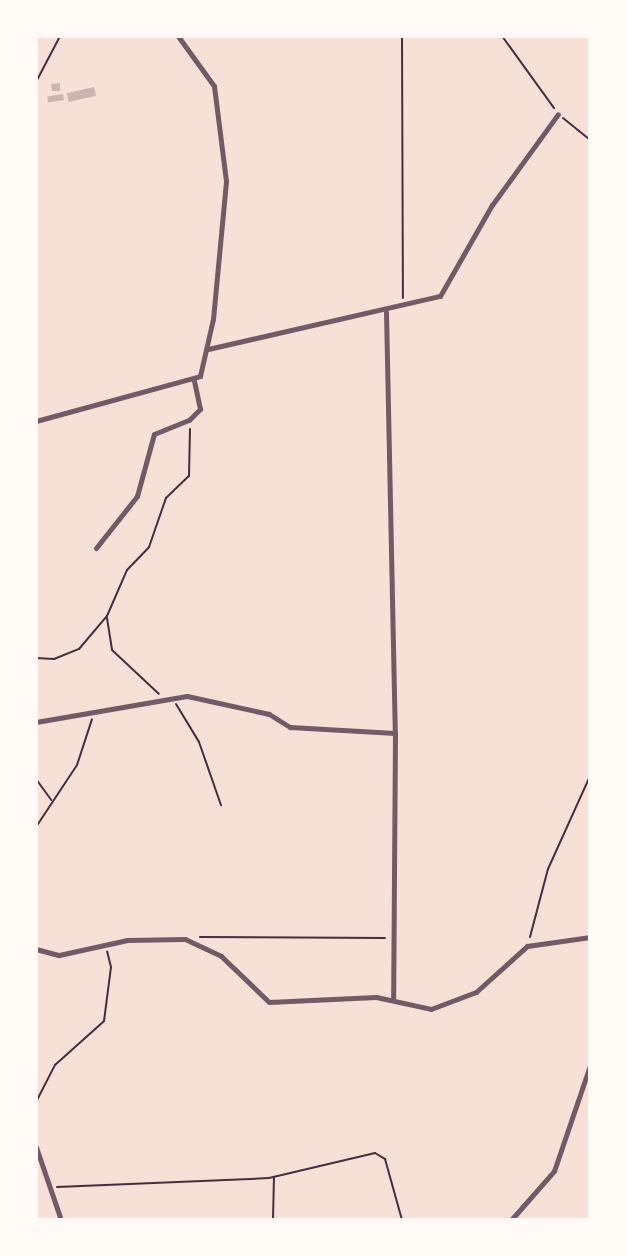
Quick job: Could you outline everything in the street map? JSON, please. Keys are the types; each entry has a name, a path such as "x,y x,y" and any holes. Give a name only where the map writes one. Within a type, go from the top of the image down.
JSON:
{"street":[{"path":"96,548 137,496 154,434 189,420 200,409 194,381 208,349 226,181 214,86 178,36"},
{"path":"208,349 403,308 446,290 492,205 558,114"},
{"path":"386,312 395,733 393,1000"},
{"path":"36,421 125,393 194,381"},
{"path":"36,722 167,697 260,712 290,727 395,733"},
{"path":"36,949 59,955 150,937 185,939 221,956 269,1002 393,1000 431,1009 456,1003 488,983 527,946 590,937"},
{"path":"511,1220 554,1171 590,1065"},
{"path":"36,1147 47,1187 61,1220"}],"path":[{"path":"36,82 60,36"},
{"path":"402,36 403,308"},
{"path":"502,36 558,114 590,140"},
{"path":"36,658 54,659 79,649 107,616 127,570 149,547 166,498 189,476 189,420"},
{"path":"107,616 112,650 167,697 199,742 221,805"},
{"path":"36,827 86,748 93,710"},
{"path":"527,946 548,869 590,776"},
{"path":"36,779 54,801"},
{"path":"185,939 220,935 394,938"},
{"path":"36,1102 55,1065 104,1021 111,962 105,946"},
{"path":"47,1187 274,1177 379,1153 402,1220"},
{"path":"273,1220 274,1177"}],"building":[{"path":"60,83 60,91 52,91 51,84"},
{"path":"94,87 96,96 69,102 67,93"},
{"path":"63,94 64,100 48,102 47,97"}]}
